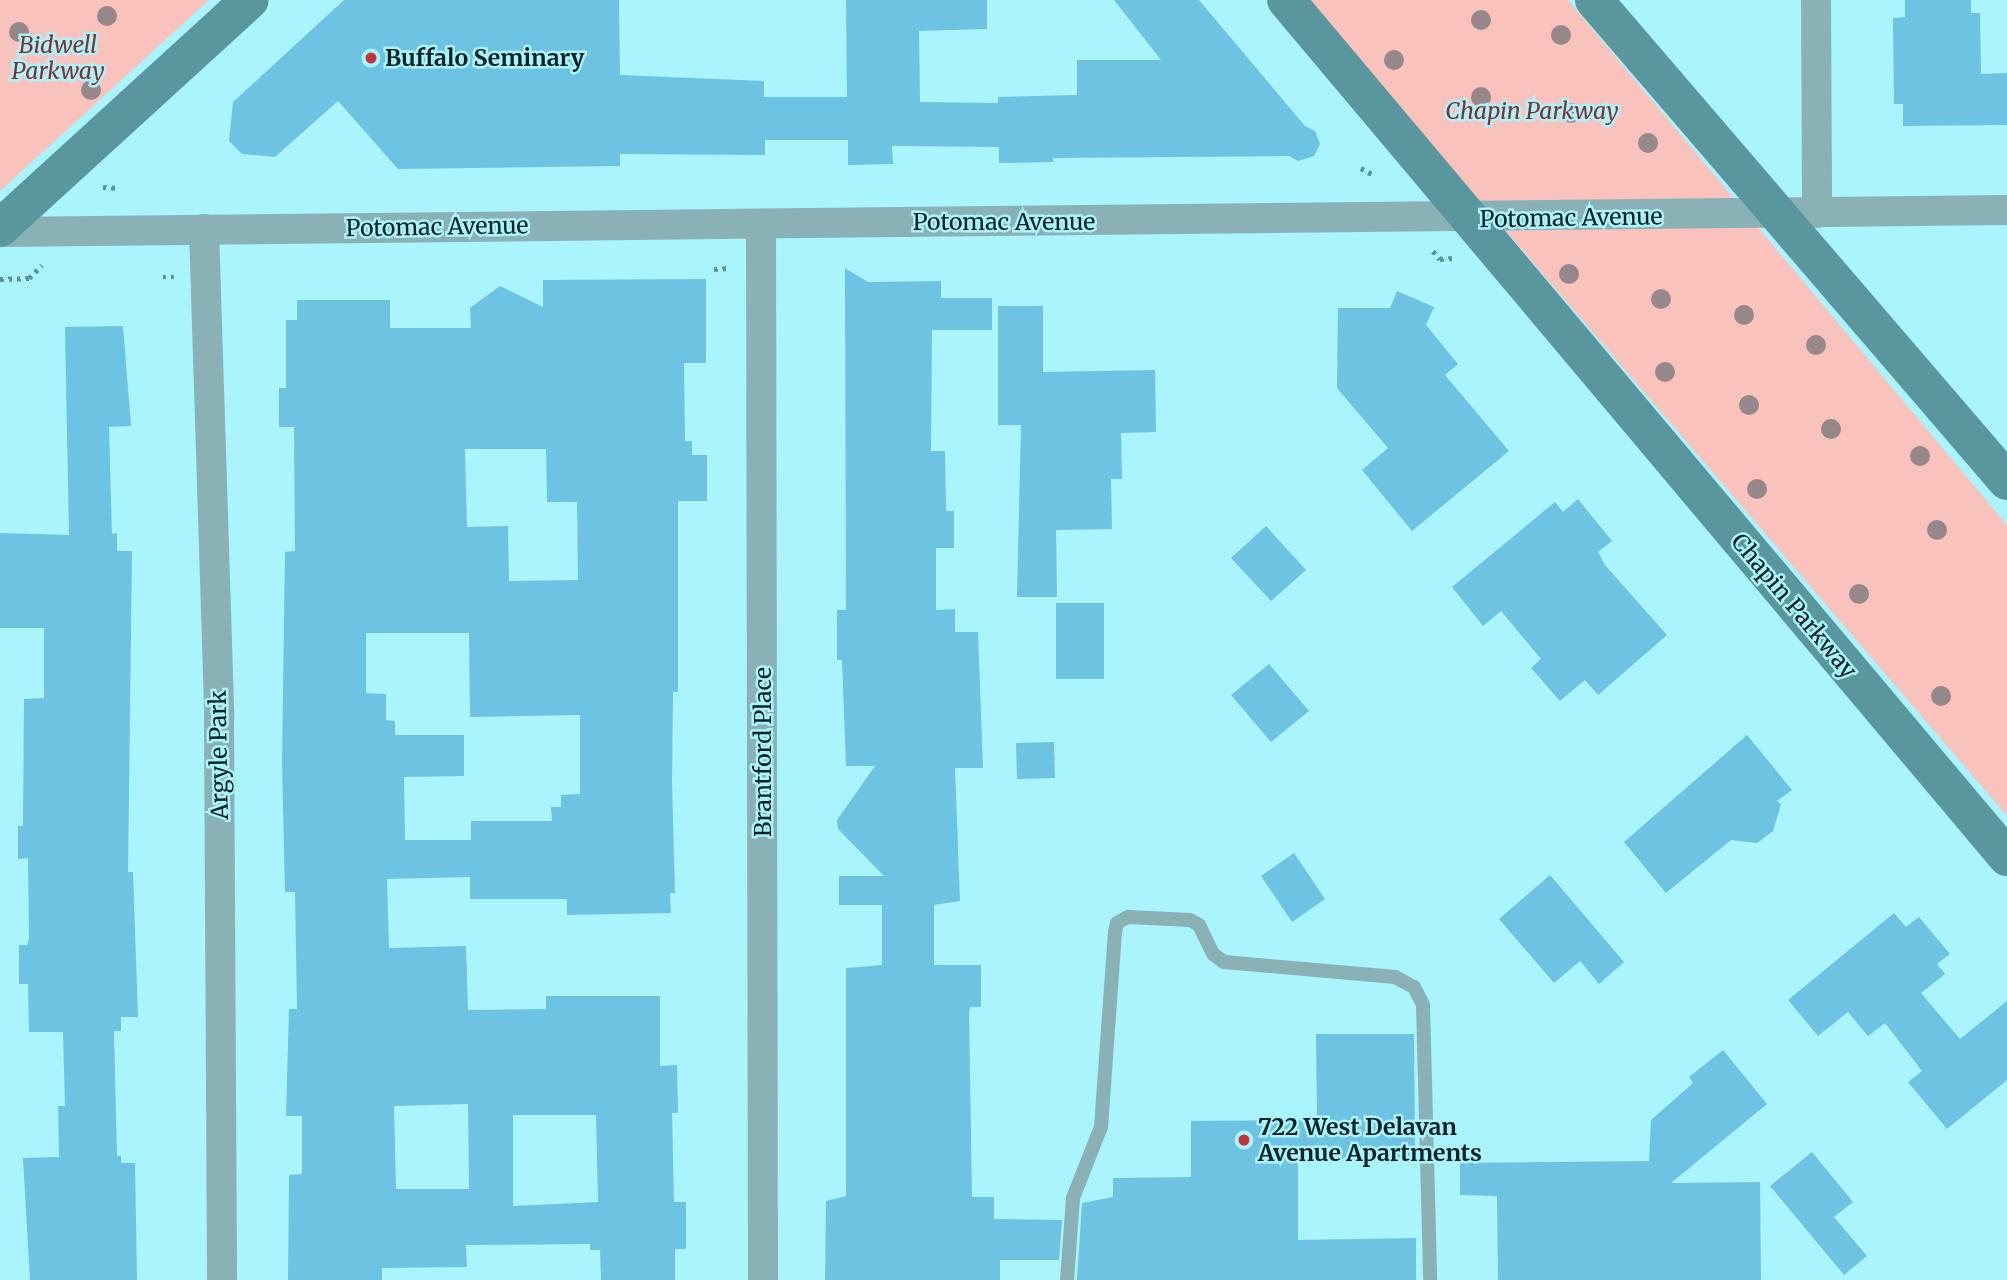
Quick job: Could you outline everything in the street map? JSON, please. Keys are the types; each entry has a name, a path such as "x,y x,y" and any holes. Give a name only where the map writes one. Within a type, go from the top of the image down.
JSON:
{"street":[{"path":"0,230 250,0"},
{"name":"Chapin Parkway","path":"1286,0 1467,219 2007,857"},
{"path":"1594,0 1799,214 2007,481"},
{"path":"1799,214 1816,0"},
{"name":"Potomac Avenue","path":"0,230 1467,219 2007,210"},
{"name":"Brantford Place","path":"761,224 763,1280"},
{"name":"Argyle Park","path":"204,229 219,718 222,1280"}],"lane":[{"path":"1067,1280 1073,1198 1101,1127 1115,933 1117,923 1128,917 1190,920 1199,925 1213,954 1223,962 1395,977 1414,987 1423,1004 1430,1280"}],"path":[{"path":"1361,168 1372,174"},
{"path":"95,187 120,188"},
{"path":"0,279 29,278"}],"green space":[{"name":"Bidwell Parkway","path":"0,0 209,0 0,191"},
{"name":"Chapin Parkway","path":"1308,0 1568,0 2007,525 2007,816"}],"building":[{"path":"344,0 619,0 620,75 764,81 764,97 847,97 846,0 987,0 987,29 919,31 920,102 998,103 998,97 1077,95 1077,60 1161,60 1114,0 1199,0 1305,126 1315,131 1320,144 1314,156 1298,161 1289,156 1053,158 1053,162 999,163 999,147 892,146 893,164 848,165 848,140 765,140 765,155 620,154 620,166 398,169 338,101 275,157 242,154 229,141 233,102"},
{"path":"1905,0 1971,0 1971,13 1980,13 1981,74 2007,73 2007,125 1903,126 1903,104 1894,104 1893,18 1905,17"},
{"path":"845,268 868,282 941,281 941,298 992,298 992,330 932,330 931,451 945,451 946,511 954,511 954,548 936,548 936,610 955,609 955,632 978,632 983,768 955,768 960,901 934,905 934,965 981,965 981,1007 970,1007 969,1013 972,1197 994,1197 994,1219 1062,1220 1059,1260 1000,1260 1000,1280 825,1280 826,1201 846,1196 846,968 882,965 882,905 839,905 839,876 884,876 838,829 837,820 875,766 846,766 842,660 837,660 837,610 846,610"},
{"path":"706,279 706,363 684,363 685,441 692,441 692,455 707,455 707,501 678,501 678,692 673,692 672,782 675,893 670,893 671,913 567,915 567,899 470,899 470,877 387,879 389,948 466,946 468,1010 546,1009 546,996 660,996 660,1066 677,1065 678,1113 672,1113 674,1202 686,1202 686,1249 675,1249 675,1280 601,1280 600,1250 590,1250 590,1244 466,1245 467,1267 382,1268 382,1280 288,1280 289,1175 302,1174 302,1116 286,1116 289,1009 297,1009 295,892 285,892 282,763 285,552 295,551 294,427 279,427 279,388 286,388 286,320 297,320 297,300 390,300 390,328 471,328 470,308 500,286 543,307 543,280","holes":["465,449 546,449 547,502 577,502 578,580 509,581 508,526 467,527","366,633 469,633 470,717 580,715 580,794 561,795 561,807 551,807 552,821 471,821 471,840 405,840 404,777 464,776 464,735 395,735 395,721 386,720 386,694 366,693","468,1104 469,1189 396,1189 394,1106","513,1115 596,1115 598,1202 513,1206"]},
{"path":"1397,291 1434,307 1426,325 1458,364 1445,375 1509,451 1412,531 1362,470 1388,448 1337,388 1338,308 1390,308"},
{"path":"998,306 1043,306 1043,372 1155,370 1156,432 1121,433 1122,479 1111,479 1112,529 1056,530 1057,597 1017,597 1021,425 998,425"},
{"path":"123,326 131,426 109,427 112,534 117,533 117,551 132,551 128,872 133,872 138,1017 121,1017 121,1031 114,1031 117,1156 121,1156 121,1163 135,1163 137,1280 30,1280 23,1158 59,1157 58,1106 65,1106 63,1032 29,1032 28,984 19,984 19,945 27,945 29,939 28,858 18,859 18,826 23,826 24,699 44,698 44,628 0,628 0,533 69,535 65,327"},
{"path":"1578,499 1612,541 1598,552 1605,565 1667,635 1598,695 1585,680 1560,701 1531,668 1541,659 1501,611 1483,626 1452,587 1555,502 1563,512"},
{"path":"1266,526 1306,570 1271,601 1231,558"},
{"path":"1056,603 1104,603 1104,679 1056,679"},
{"path":"1269,664 1309,711 1271,742 1231,695"},
{"path":"1747,735 1792,790 1777,801 1781,804 1773,831 1757,843 1731,840 1666,893 1624,842"},
{"path":"1054,742 1055,778 1017,779 1016,743"},
{"path":"1294,853 1325,899 1292,922 1261,876"},
{"path":"1550,875 1624,962 1599,984 1580,961 1554,983 1499,919"},
{"path":"1894,913 1906,927 1919,917 1950,954 1937,964 1945,974 1921,993 1960,1039 2007,1001 2007,1080 1947,1129 1908,1082 1922,1071 1885,1023 1868,1036 1848,1012 1818,1036 1788,1000"},
{"name":"722 West Delavan Avenue Apartments","path":"1316,1034 1414,1034 1415,1159 1298,1159 1298,1240 1416,1238 1416,1280 1077,1280 1082,1203 1113,1197 1113,1178 1191,1177 1191,1121 1317,1120"},
{"path":"1723,1050 1767,1104 1671,1183 1760,1182 1761,1280 1498,1280 1497,1196 1460,1195 1460,1163 1649,1161 1651,1120 1693,1083 1689,1077"},
{"path":"1812,1152 1853,1202 1834,1217 1867,1256 1844,1275 1770,1186"}],"place":[{"name":"Buffalo Seminary","path":"371,58"},
{"name":"722 West Delavan Avenue Apartments","path":"1244,1140"}]}
